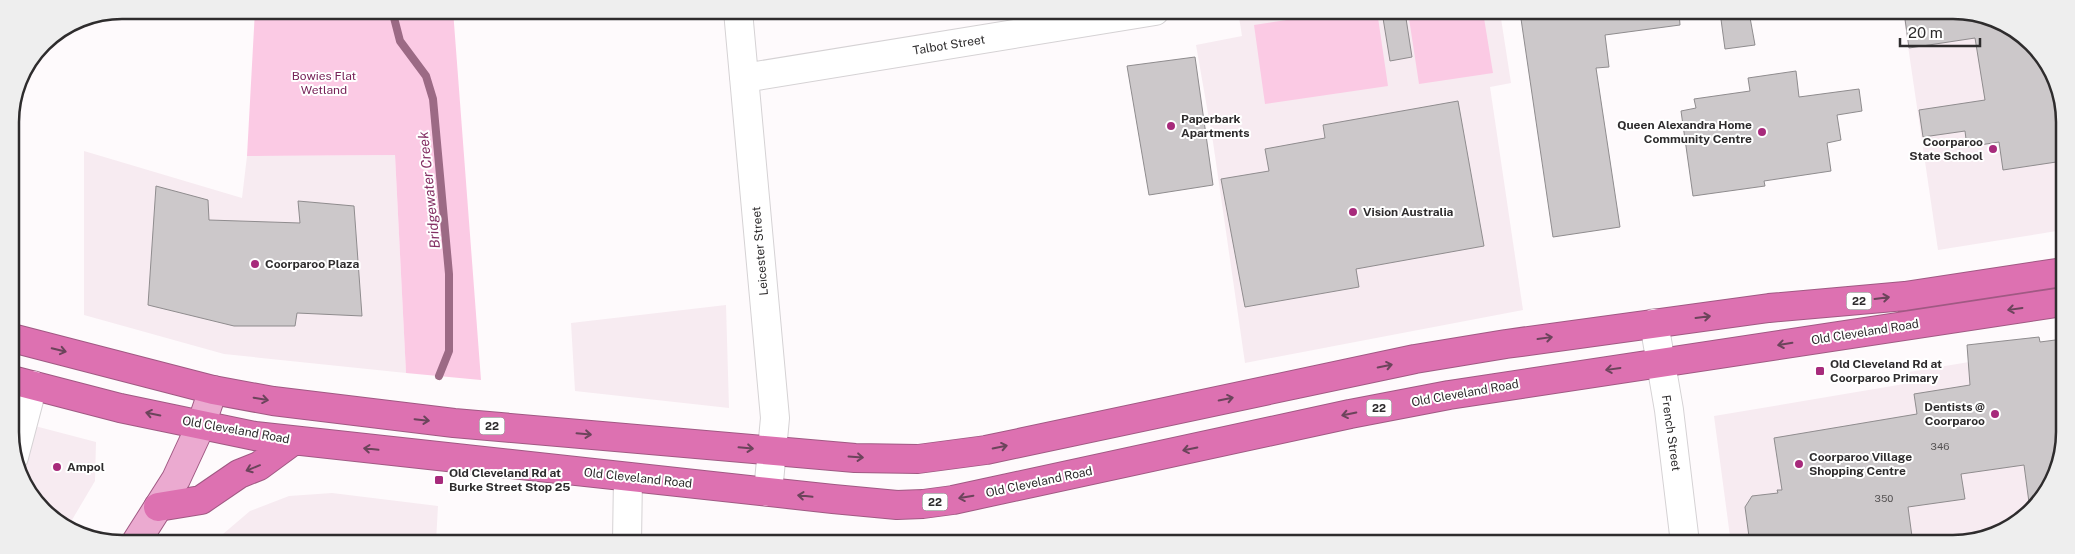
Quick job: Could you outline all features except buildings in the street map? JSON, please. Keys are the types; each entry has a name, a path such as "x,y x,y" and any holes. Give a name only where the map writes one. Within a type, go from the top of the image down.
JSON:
{"highway":[{"name":"22","path":"19,340 213,390 274,401 454,423 899,460 952,456 1415,359 1506,344 1769,308 1896,297 2056,273"},
{"name":"Old Cleveland Road","path":"23,382 120,408 255,436 768,492 870,502 923,504 994,492 1350,414 1449,395 2056,303"},
{"path":"158,507 201,500 239,474 259,466 292,440"}],"main road":[{"path":"140,535 176,479 201,425 213,390"}],"street":[{"name":"Leicester Street","path":"739,19 775,418 768,492"},
{"name":"Talbot Street","path":"744,78 1106,19"},
{"name":"French Street","path":"1654,323 1661,362 1684,535"},
{"path":"19,412 23,382"},
{"path":"627,535 628,476"}],"shaded area":[{"path":"1239,19 1501,19 1511,83 1490,87 1523,310 1245,363 1213,142 1196,45 1242,36"},
{"name":"Coorparoo State School","path":"1904,19 1960,19 1986,24 1999,29 2026,49 2039,65 2051,89 2056,115 2056,231 1938,250"},
{"path":"84,151 242,198 247,156 395,155 406,373 224,354 84,315"},
{"path":"726,305 729,408 575,391 571,323"},
{"path":"1969,362 2055,446 2051,465 2042,484 2021,510 2005,521 1980,532 1960,535 1730,535 1714,416 1904,384 1903,373"},
{"name":"Ampol","path":"19,422 96,442 95,481 71,522 54,510 33,484 22,459"},
{"path":"332,493 438,506 436,535 222,535 250,511 289,496"}],"green space":[{"name":"Bowies Flat Wetland","path":"255,19 454,19 481,380 406,373 395,155 247,156"},
{"path":"1293,19 1378,19 1388,86 1265,104 1254,25"},
{"path":"1409,19 1484,19 1493,73 1419,84"}],"waterway":[{"name":"Bridgewater Creek","path":"394,19 400,41 426,76 433,99 449,274 449,351 439,376"}],"place":[{"name":"Paperbark Apartments","path":"1171,126"},
{"name":"Queen Alexandra Home Community Centre","path":"1762,132"},
{"name":"Coorparoo State School","path":"1993,149"},
{"name":"Vision Australia","path":"1353,212"},
{"name":"Coorparoo Plaza","path":"255,264"},
{"name":"Old Cleveland Rd at Coorparoo Primary","path":"1820,371"},
{"name":"Dentists @ Coorparoo","path":"1995,414"},
{"name":"Coorparoo Village Shopping Centre","path":"1799,464"},
{"name":"Ampol","path":"57,467"},
{"name":"Old Cleveland Rd at Burke Street Stop 25","path":"439,480"}]}
